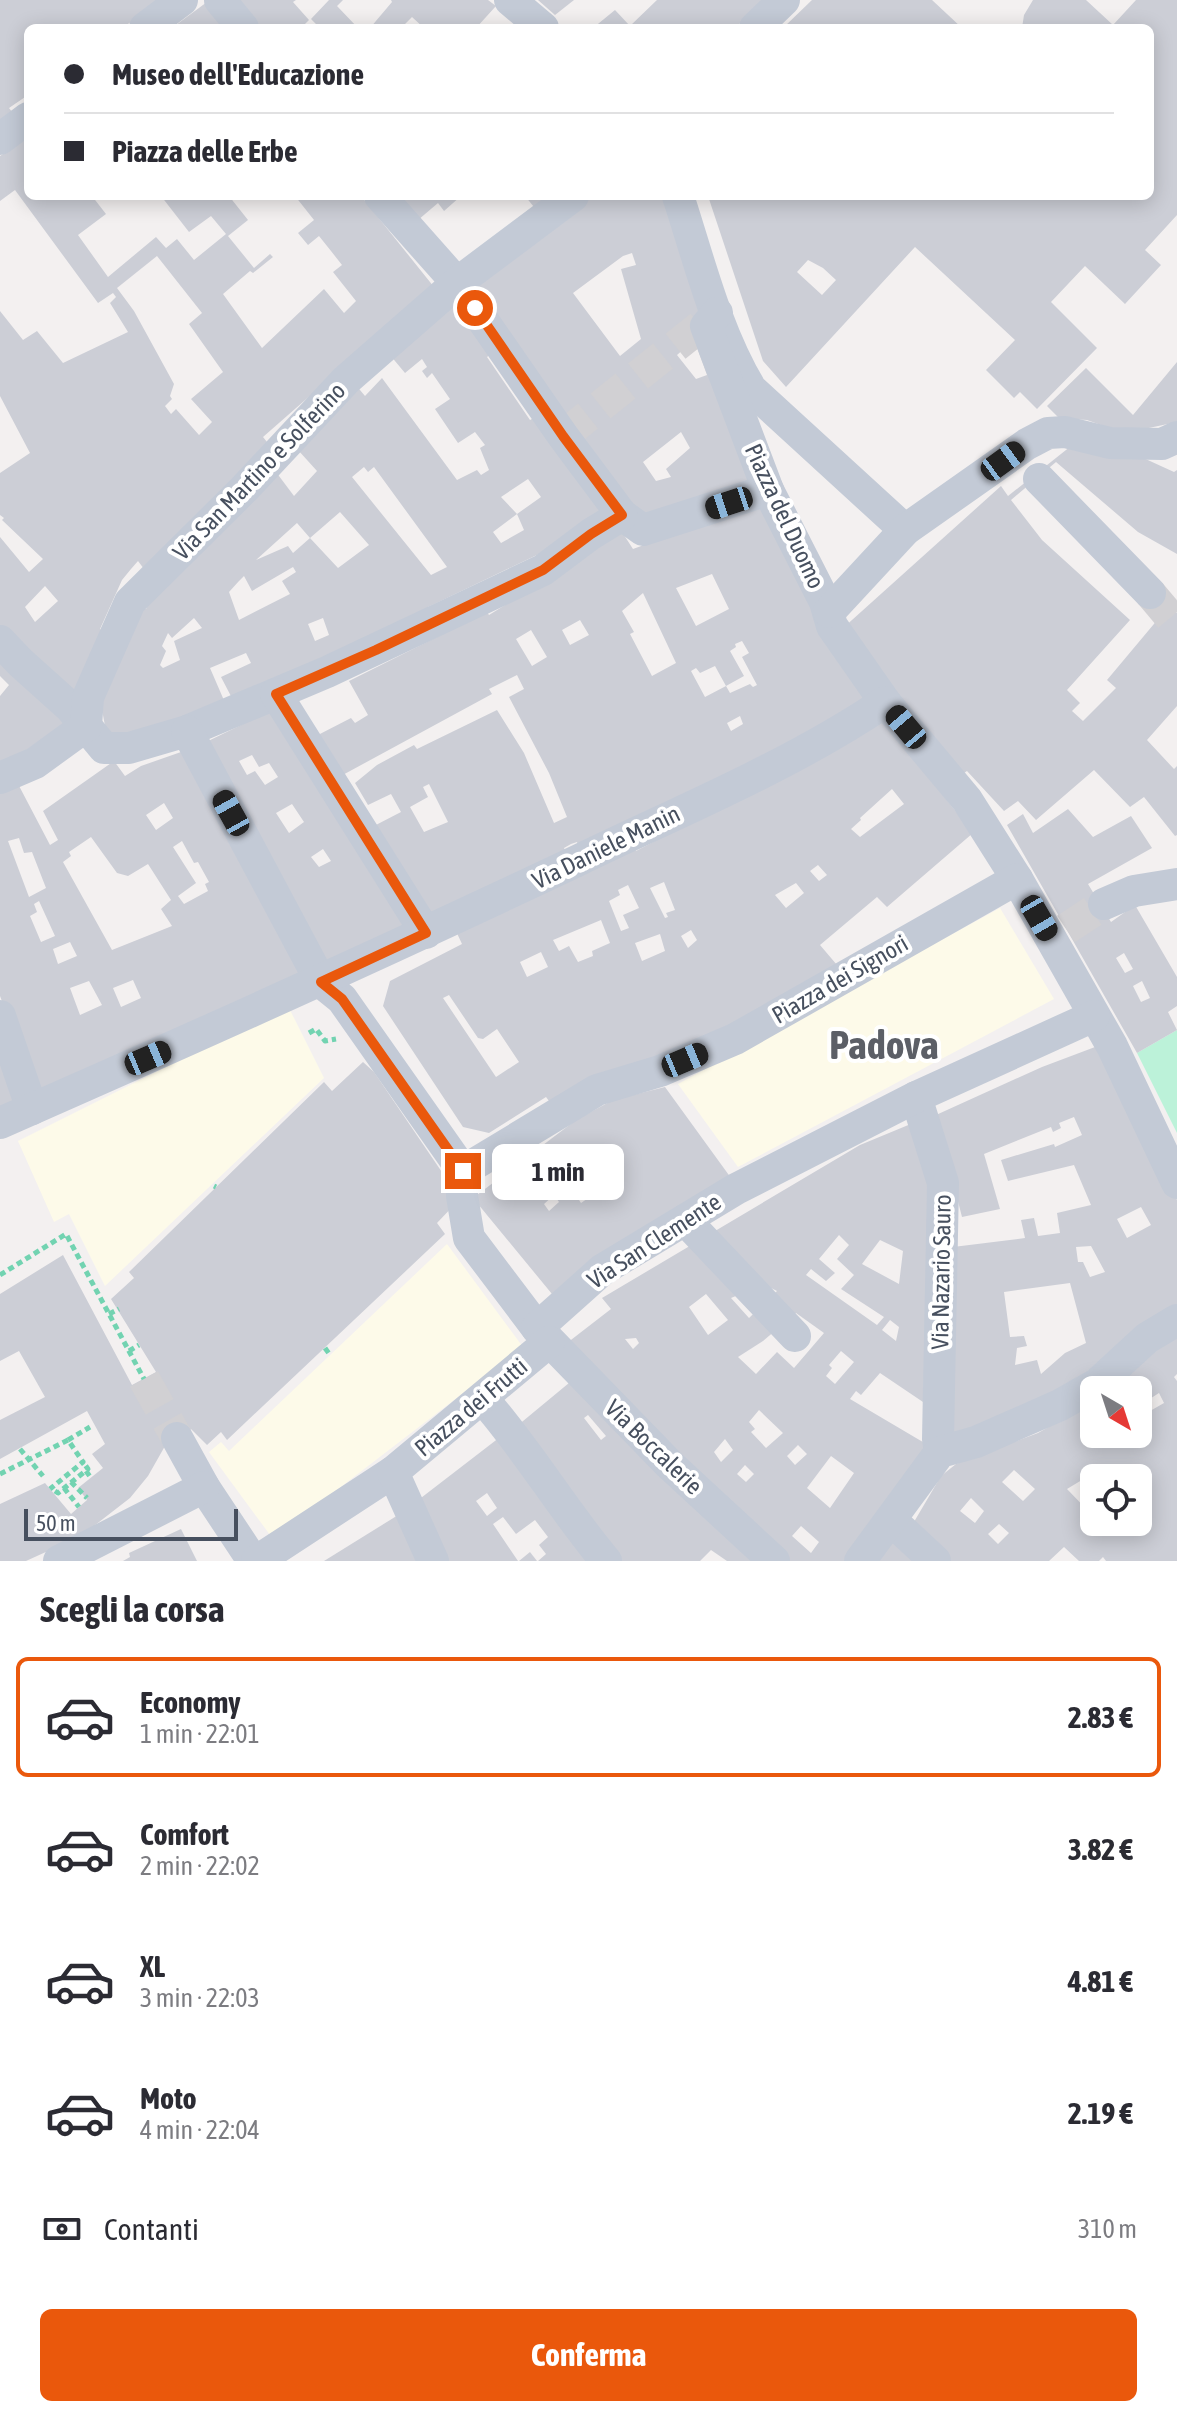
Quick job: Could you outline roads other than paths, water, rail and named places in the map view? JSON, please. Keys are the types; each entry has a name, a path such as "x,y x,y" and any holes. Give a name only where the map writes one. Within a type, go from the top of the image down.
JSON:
{"street":[{"path":"150,24 182,0"},
{"path":"220,0 240,24"},
{"path":"510,0 538,24"},
{"path":"759,24 784,0"},
{"path":"0,139 24,121"},
{"path":"383,200 457,283 622,515 643,530 764,492"},
{"name":"Via San Martino e Solferino","path":"86,726 88,697 130,602 244,489 346,380 457,283 568,200"},
{"path":"679,200 717,313"},
{"name":"Piazza del Duomo","path":"717,313 740,371 751,389 905,530 829,612 764,492 706,326 717,313"},
{"path":"905,530 1027,444 1048,433 1065,432 1110,443 1162,444 1177,437"},
{"path":"1034,474 1150,593"},
{"path":"0,641 70,707 104,748 129,748 187,731 364,655 543,570 622,515"},
{"path":"829,612 832,626 885,702 967,800 1017,879 1115,1051 1177,1183"},
{"path":"276,694 426,933"},
{"name":"Via Daniele Manin","path":"0,1123 426,933 775,766 885,702"},
{"path":"0,778 35,763 86,726"},
{"path":"187,731 321,982 342,999 463,1171"},
{"name":"Piazza dei Signori","path":"463,1171 597,1090 660,1071 735,1039 1017,879"},
{"path":"1104,904 1134,891 1176,882"},
{"path":"0,1016 32,1109"},
{"path":"916,1097 1094,1016"},
{"name":"Via San Clemente","path":"543,1335 602,1270 736,1189 916,1097"},
{"name":"Via Nazario Sauro","path":"916,1097 943,1183 939,1446"},
{"name":"Piazza dei Frutti","path":"177,1438 204,1487 255,1561 400,1486 543,1335 469,1238 462,1196 463,1171"},
{"path":"685,1220 795,1336"},
{"path":"860,1561 939,1446 976,1442 1060,1405 1097,1384 1147,1338 1177,1320"},
{"name":"Via Boccalerie","path":"543,1335 669,1464 774,1561"},
{"path":"483,1399 506,1425 606,1561"},
{"path":"400,1486 433,1561"},
{"path":"59,1561 204,1487"},
{"path":"891,1520 935,1561"}],"tunnel":[{"path":"563,436 717,313"},
{"path":"1150,593 1177,625"},
{"path":"1066,929 1104,904"},
{"path":"144,1379 177,1438"}],"district":[{"name":"Padova","path":"884,1044"}]}
